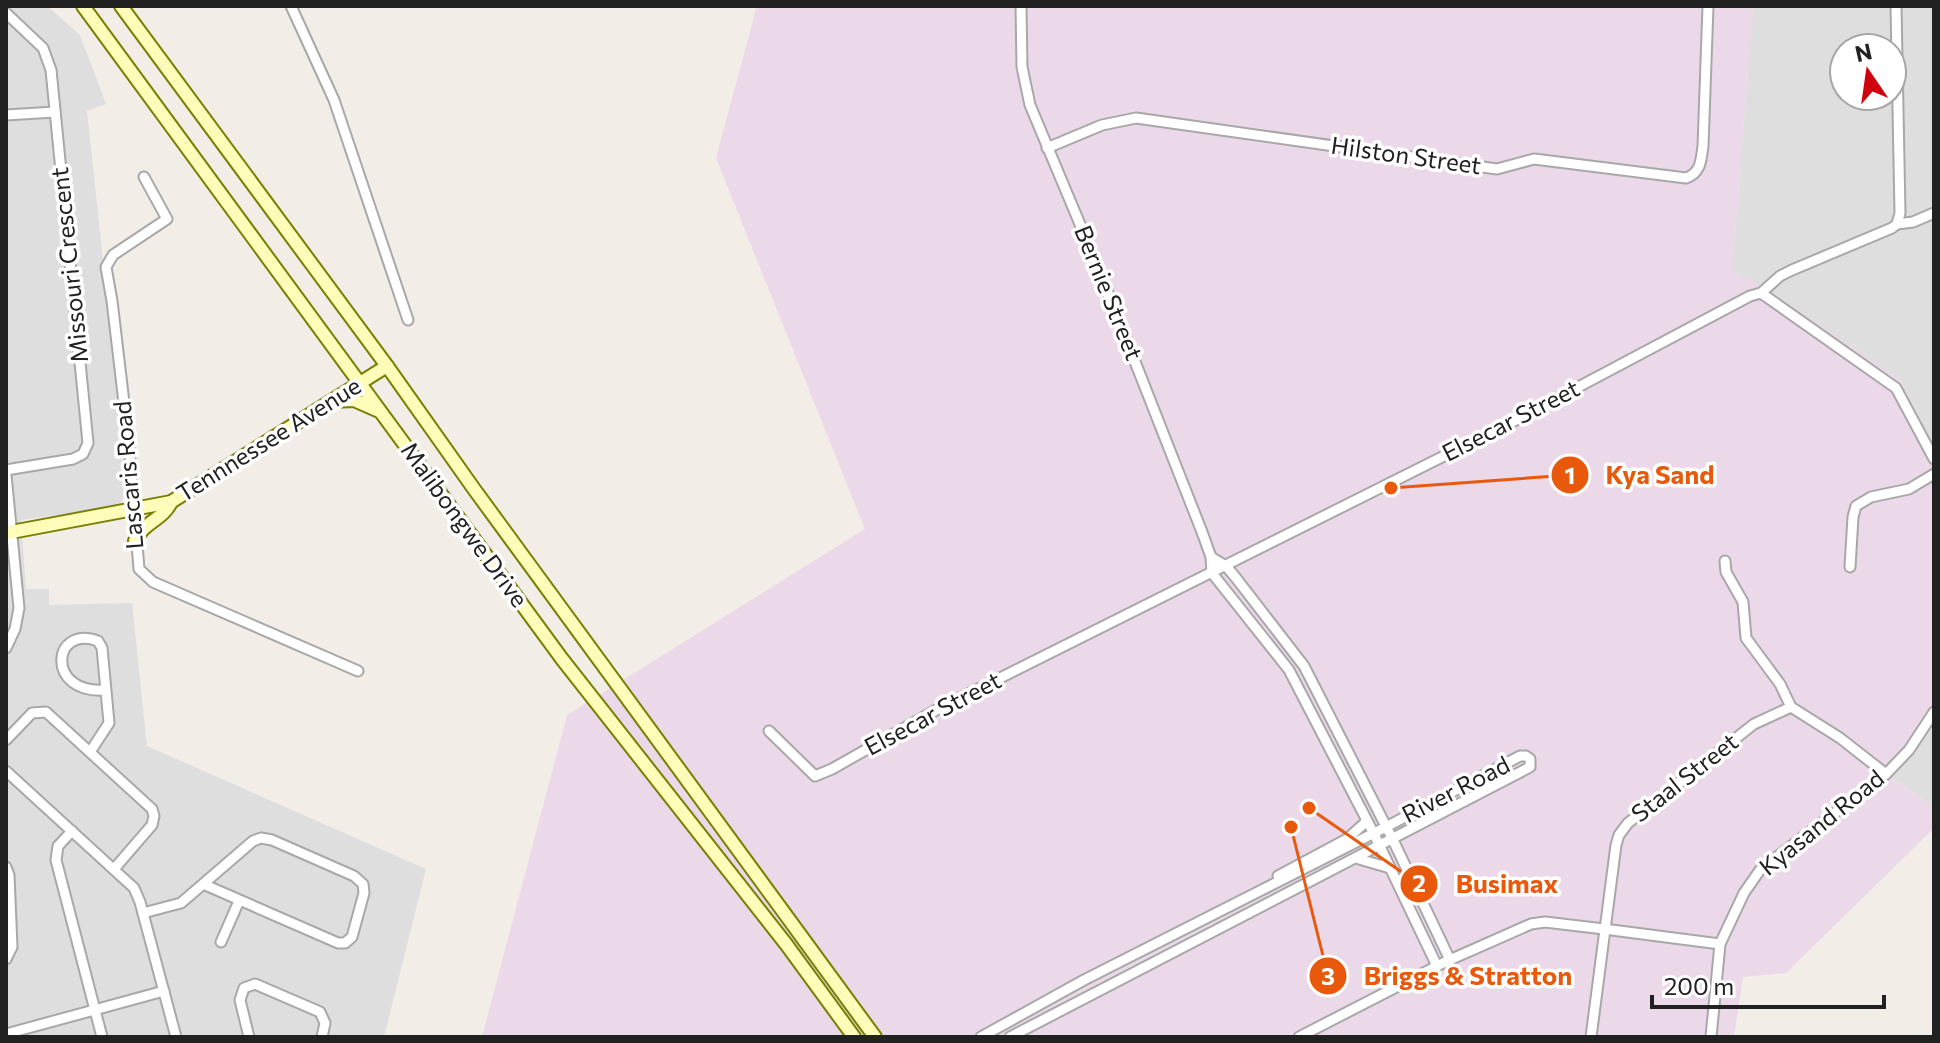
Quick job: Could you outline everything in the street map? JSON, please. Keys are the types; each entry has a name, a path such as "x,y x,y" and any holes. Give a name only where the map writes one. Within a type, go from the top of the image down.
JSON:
{"main road":[{"name":"Malibongwe Drive","path":"83,6 562,659 786,944 854,1037"},
{"name":"Malibongwe Drive","path":"121,6 875,1037"},
{"name":"Tennnessee Avenue","path":"9,533 171,502 387,366"},
{"path":"327,402 354,400 382,412"},
{"path":"135,541 141,530 163,515 171,502"}],"street":[{"path":"291,6 334,100 408,320"},
{"name":"Bernie Street","path":"1021,6 1022,67 1027,95 1211,557 1212,573"},
{"name":"Hilston Street","path":"1047,148 1102,125 1133,118 1497,169 1539,159 1686,178 1696,173 1703,146 1708,6"},
{"path":"1896,6 1900,200 1897,224"},
{"name":"Missouri Crescent","path":"6,13 47,54 88,443 83,454 73,459 6,473"},
{"path":"6,115 55,112"},
{"name":"Lascaris Road","path":"144,177 167,219 113,255 106,267 129,445 139,569 149,580 358,671"},
{"name":"Elsecar Street","path":"769,731 815,776 938,709 1516,420 1761,293 1780,276 1885,232 1897,224 1913,222 1934,213"},
{"path":"1761,293 1896,388 1934,459"},
{"path":"6,473 9,533 19,615 6,648"},
{"path":"1850,567 1856,506 1871,497 1909,489 1934,474"},
{"path":"1211,557 1226,566 1299,658 1393,840 1450,960"},
{"path":"1725,561 1726,572 1743,602 1746,638 1780,684 1791,707 1840,738 1886,774"},
{"path":"1212,573 1289,670 1374,834 1437,966"},
{"path":"90,752 108,725 102,648 93,639 78,641 66,648 60,662 72,680 85,690 105,690"},
{"name":"Staal Street","path":"1591,1037 1616,845 1622,829 1649,804 1754,724 1791,707"},
{"path":"6,740 32,713 43,711 154,812 152,825 114,869"},
{"name":"Kyasand Road","path":"1711,1037 1720,944 1732,914 1760,870 1886,774 1909,750 1934,712"},
{"name":"River Road","path":"981,1037 1084,980 1374,834 1520,756 1530,759 1530,767 1010,1037"},
{"path":"6,771 134,888 176,1037"},
{"path":"1264,888 1292,867 1354,835 1367,821"},
{"path":"72,831 58,846 56,860 102,1037"},
{"path":"143,913 179,904 253,841 261,838 354,876 364,887 352,937 345,943 334,942 203,884"},
{"path":"1356,859 1390,868"},
{"path":"6,867 12,943 6,959"},
{"path":"221,942 239,901"},
{"path":"1299,1037 1437,966 1531,924 1545,922 1720,944"},
{"path":"249,1037 240,996 244,988 255,984 320,1012 325,1023 322,1037"},
{"path":"6,1034 164,991"}],"shaded area":[{"path":"6,6 47,6 80,35 106,104 87,111 128,492 118,506 21,520 26,589 49,589 49,605 132,603 147,746 426,869 384,1037 6,1037"},
{"path":"757,6 1753,6 1732,271 1769,291 1900,379 1934,447 1934,703 1888,776 1934,807 1934,828 1786,973 1743,977 1734,1037 482,1037 567,715 865,529 716,158"},
{"path":"1753,6 1934,6 1934,447 1900,379 1732,271"},
{"path":"1934,685 1934,807 1886,774"}],"place":[{"name":"Kya Sand","path":"1391,488"},
{"name":"Busimax","path":"1309,808"},
{"name":"Briggs & Stratton","path":"1291,827"}]}
